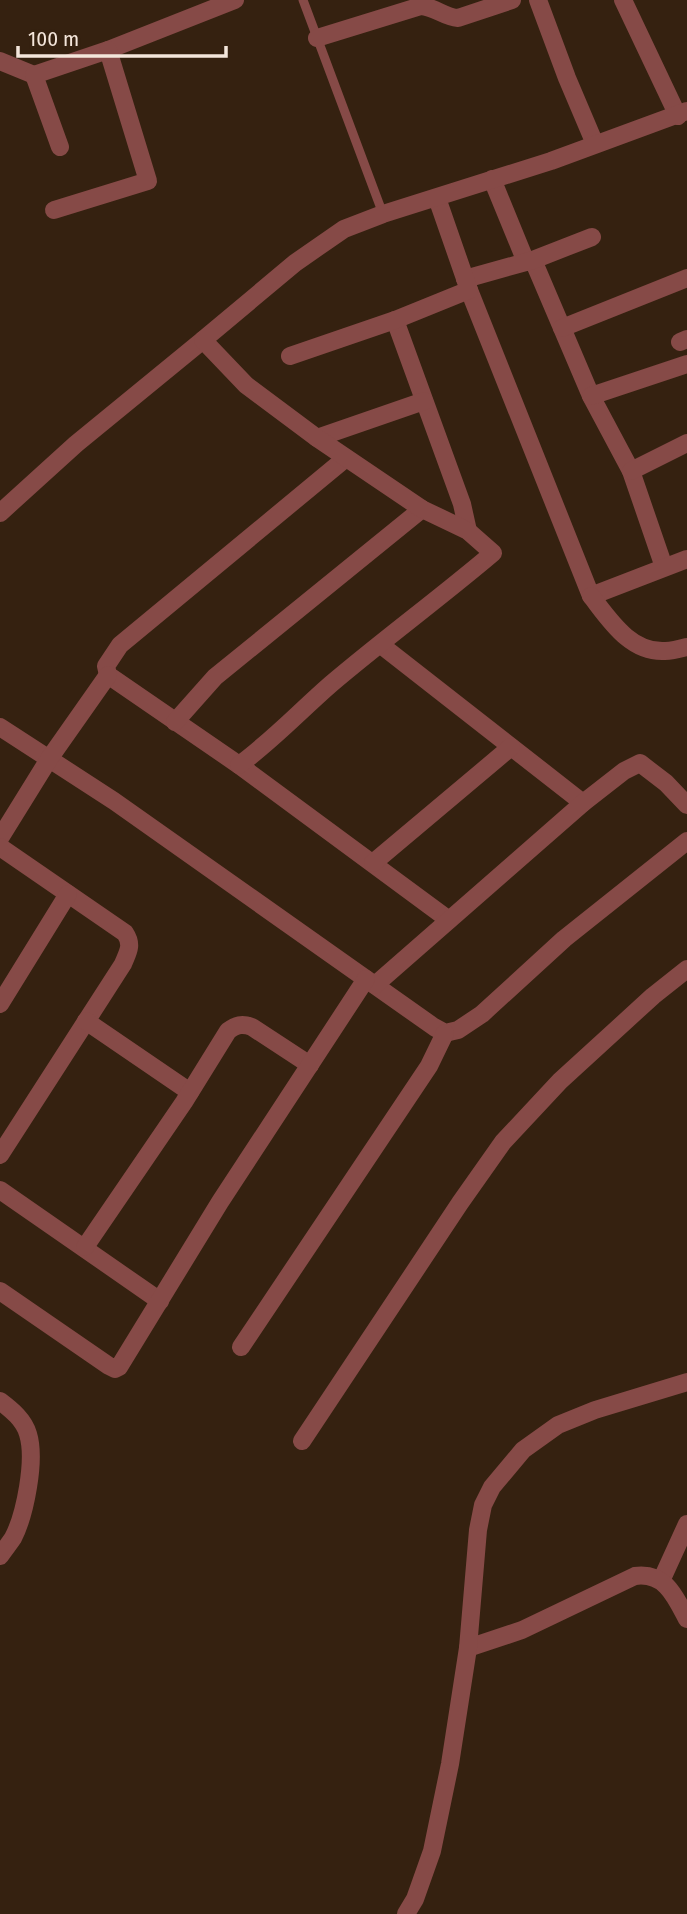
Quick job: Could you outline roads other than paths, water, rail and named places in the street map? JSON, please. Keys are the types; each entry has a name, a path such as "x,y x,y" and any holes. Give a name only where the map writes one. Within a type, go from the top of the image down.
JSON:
{"street":[{"path":"0,61 34,75 108,50 235,0"},
{"path":"317,38 421,6 432,6 450,18 458,18 512,0"},
{"path":"538,0 595,144"},
{"path":"0,513 76,444 295,263 344,229 551,161 682,113 623,0"},
{"path":"54,210 148,181 108,50"},
{"path":"34,75 60,147"},
{"path":"492,179 591,396 631,471 664,567"},
{"path":"437,198 467,285 591,596 615,627 631,641 663,652 687,647"},
{"path":"290,356 395,320 467,285 592,237"},
{"path":"562,328 687,278"},
{"path":"395,320 462,504 468,531"},
{"path":"203,340 246,385 317,438 422,509 468,531 493,553 332,684 270,741 239,765"},
{"path":"591,396 687,364"},
{"path":"317,438 424,401"},
{"path":"631,471 687,443"},
{"path":"346,458 120,645 106,666 108,674 239,765 449,920"},
{"path":"175,722 215,677 422,509"},
{"path":"591,596 687,559"},
{"path":"381,645 583,803"},
{"path":"0,838 49,759 108,674"},
{"path":"0,727 114,801 445,1033 458,1030 482,1014 564,939 687,841"},
{"path":"373,863 511,747"},
{"path":"0,1291 115,1369 125,1359 220,1202 310,1065 371,982 449,920 583,803 624,771 640,763 666,783 687,805"},
{"path":"0,847 125,933 130,941 123,964 0,1155"},
{"path":"0,1004 68,894"},
{"path":"302,1441 503,1142 560,1081 653,996 687,969"},
{"path":"86,1021 190,1092"},
{"path":"85,1247 228,1031 244,1024 252,1027 310,1065"},
{"path":"242,1347 429,1066 445,1033"},
{"path":"0,1190 160,1301"},
{"path":"406,1914 415,1899 432,1851 450,1764 468,1648 471,1594 483,1505 501,1474 523,1450 558,1425 596,1410 687,1382"},
{"path":"0,1401 19,1417 29,1435 30,1459 26,1500 7,1532 0,1556"},
{"path":"661,1581 687,1524"},
{"path":"468,1648 522,1630 635,1576 646,1574 661,1581 676,1597 687,1619"}],"lane":[{"path":"303,0 383,214"}]}
